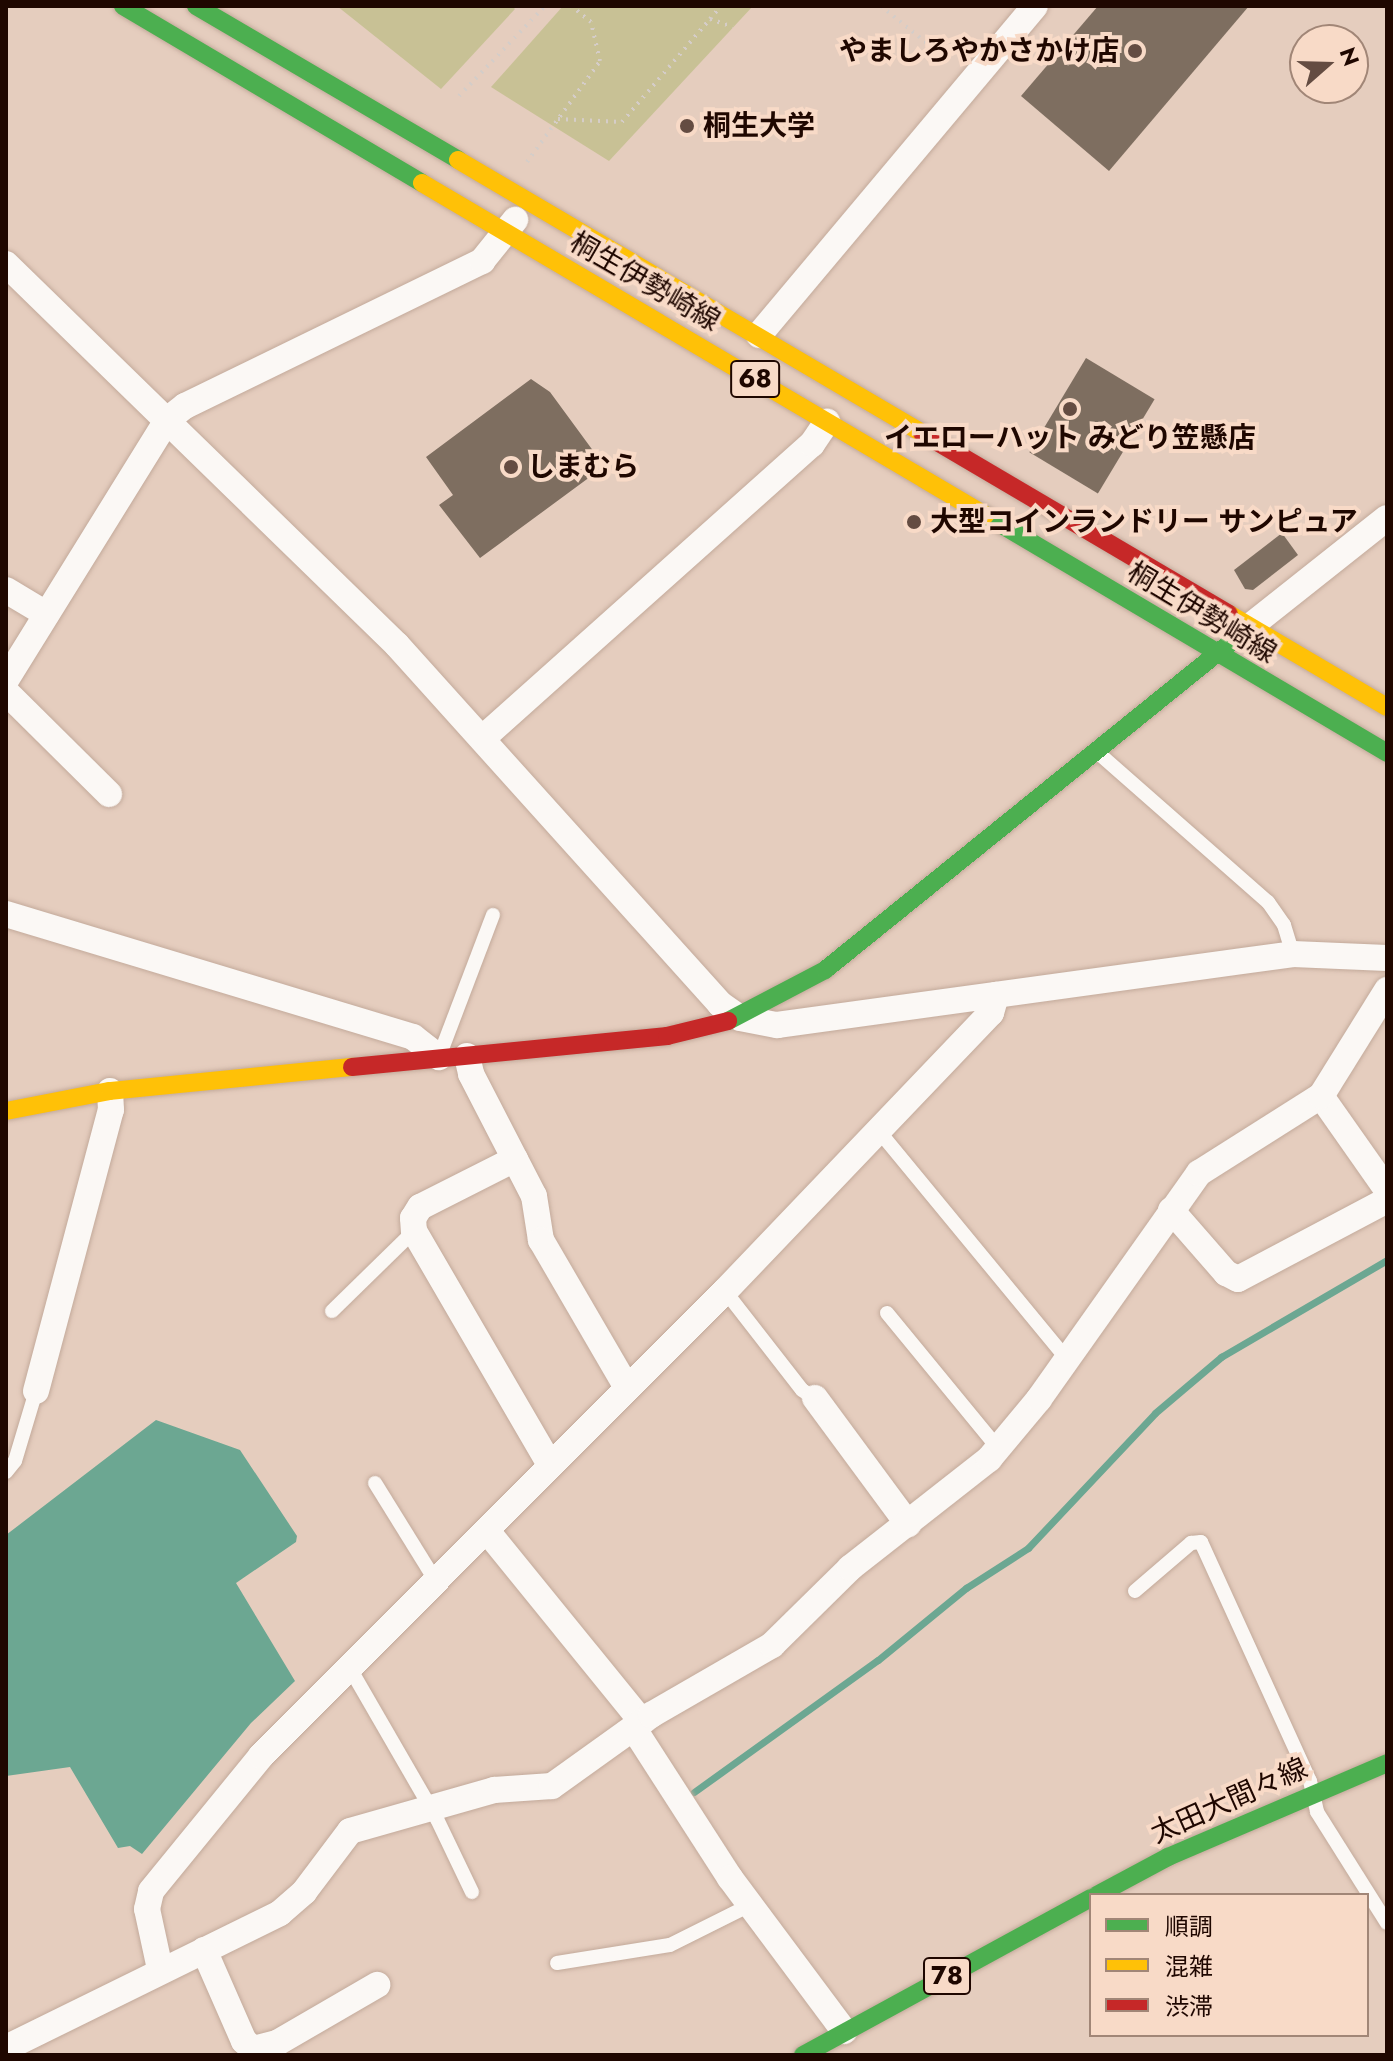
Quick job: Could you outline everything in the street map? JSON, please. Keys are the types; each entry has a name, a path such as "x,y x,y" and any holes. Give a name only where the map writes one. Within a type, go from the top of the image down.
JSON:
{"main road":[{"name":"桐生伊勢崎線","path":"123,6 1387,753"},
{"name":"桐生伊勢崎線","path":"196,6 759,335 1248,628 1387,707"},
{"path":"6,1111 110,1091 667,1036 740,1018 825,970 1248,628"},
{"name":"太田大間々線","path":"1101,1893 1168,1857 1387,1763"},
{"name":"78","path":"803,2055 1089,1899"}],"street":[{"path":"759,335 1035,6"},
{"path":"6,680 167,420 185,406 482,261 507,234 527,201"},
{"path":"6,264 484,737 720,1004 740,1018 777,1025 1293,954 1357,953 1387,958"},
{"path":"484,737 812,444 827,422"},
{"path":"1248,628 1387,518"},
{"path":"6,590 46,614"},
{"path":"6,692 109,794"},
{"path":"6,914 413,1037 439,1057"},
{"path":"6,2048 294,1902 350,1831 494,1790 552,1786 638,1725 772,1645 850,1568 998,1448 1171,1210 1208,1164 1321,1096 1387,990"},
{"path":"160,1969 147,1909 156,1882 261,1756 351,1670 725,1291 991,1013 996,995"},
{"path":"467,1056 471,1074 534,1196 541,1240 627,1388"},
{"path":"36,1391 111,1110 110,1091"},
{"path":"1321,1096 1387,1190"},
{"path":"515,1159 420,1207 413,1218 414,1231 550,1465"},
{"path":"1171,1210 1226,1273 1238,1279 1387,1200"},
{"path":"815,1398 908,1524"},
{"path":"487,1531 638,1725 750,1905 844,2031"},
{"path":"204,1950 244,2041 253,2049 277,2043 377,1985"}],"lane":[{"path":"1095,749 1268,902 1284,925 1293,954"},
{"path":"439,1057 493,915"},
{"path":"878,1130 1066,1358"},
{"path":"332,1311 414,1231"},
{"path":"725,1291 802,1390 815,1398"},
{"path":"887,1313 998,1448"},
{"path":"6,1472 15,1461 36,1391"},
{"path":"375,1483 437,1583"},
{"path":"1135,1591 1191,1543 1201,1542 1310,1781 1310,1794 1387,1923"},
{"path":"351,1670 472,1892"},
{"path":"557,1963 670,1945 750,1905"}],"path":[{"path":"459,96 545,6"},
{"path":"533,172 527,162 600,61 591,22 571,6"},
{"path":"558,119 622,122 721,6"},
{"path":"881,6 939,53"},
{"path":"710,19 733,27"}],"shaded area":[{"path":"337,6 512,6 515,9 441,89"},
{"path":"563,6 753,6 609,161 491,87"},
{"path":"156,1420 240,1450 297,1536 296,1542 236,1583 295,1681 251,1723 142,1854 130,1846 118,1848 70,1767 6,1776 6,1535"}],"building":[{"name":"やましろやかさかけ店","path":"1098,6 1249,6 1109,171 1021,96"},
{"path":"1086,358 1155,399 1098,493 1029,452"},
{"path":"531,379 550,392 594,452 598,471 480,558 439,505 453,495 426,457"},
{"path":"1282,533 1298,555 1253,590 1245,589 1234,570"}],"waterway":[{"path":"694,1792 878,1660 966,1588 1028,1548 1155,1413 1221,1357 1387,1260"}],"traffic: fast":[{"path":"123,6 422,183"},
{"path":"196,6 458,160"},
{"path":"985,515 1387,753"},
{"path":"728,1021 825,970 1241,634"},
{"path":"1101,1893 1168,1857 1387,1763"},
{"path":"803,2055 1089,1899"}],"traffic: slow":[{"path":"458,160 922,433"},
{"path":"422,183 985,515"},
{"path":"1229,614 1387,707"},
{"path":"6,1111 110,1091 352,1067"}],"traffic: jam":[{"path":"922,433 1229,614"},
{"path":"352,1067 667,1036 728,1021"}],"place":[{"name":"やましろやかさかけ店","path":"1135,51"},
{"name":"桐生大学","path":"687,126"},
{"name":"イエローハット みどり笠懸店","path":"1070,409"},
{"name":"しまむら","path":"511,467"},
{"name":"大型コインランドリー サンピュア","path":"914,522"}]}
